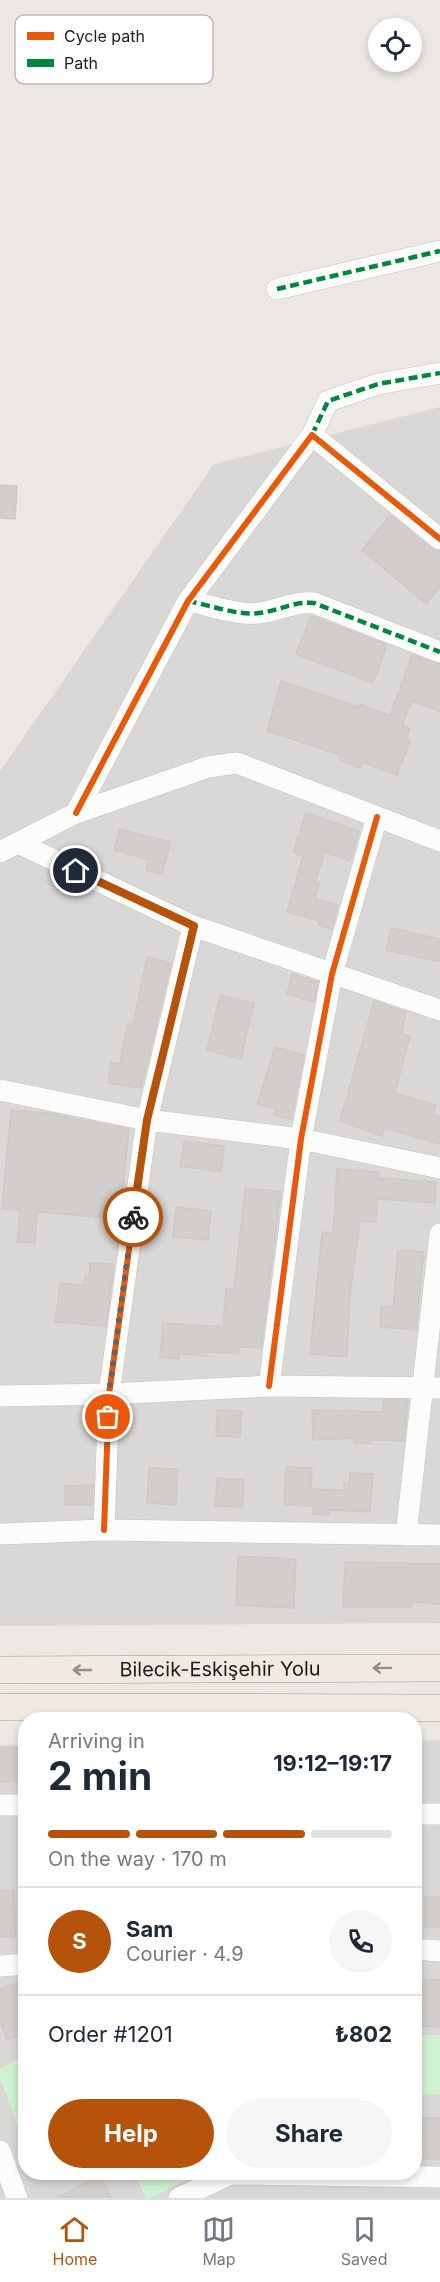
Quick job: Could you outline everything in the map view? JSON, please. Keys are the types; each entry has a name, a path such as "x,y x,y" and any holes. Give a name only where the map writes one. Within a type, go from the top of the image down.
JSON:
{"main road":[{"name":"Bilecik-Eskişehir Yolu","path":"0,1670 440,1668"},
{"name":"Bilecik-Eskişehir Yolu","path":"0,1707 279,1712"},
{"name":"Bilecik-Eskişehir Yolu","path":"407,1712 440,1708"}],"street":[{"path":"277,289 440,251"},
{"path":"76,813 188,601 312,435 328,400 378,384 440,373"},
{"path":"312,435 440,539"},
{"path":"188,601 247,614 262,613 301,602 314,603 440,652"},
{"path":"9,848 76,813 208,767 237,763 440,841"},
{"path":"269,1386 300,1139 332,974 377,817"},
{"path":"9,848 194,926 440,1010"},
{"path":"104,1530 109,1394 147,1120 194,926"},
{"path":"0,1090 147,1120 300,1139 440,1168"},
{"path":"406,1535 432,1388 440,1234"},
{"path":"0,1396 109,1394 269,1386 432,1388"},
{"path":"0,1534 104,1530 440,1535"},
{"path":"0,1804 18,1805"},
{"path":"422,1814 440,1814"},
{"path":"422,1949 440,1951"},
{"path":"0,1966 18,1965"},
{"path":"0,2151 17,2198"},
{"path":"422,2177 440,2177"},
{"path":"179,2198 218,2180"}],"shaded area":[{"path":"440,407 440,1623 0,1626 0,771 214,464"},
{"path":"440,1740 440,2198 0,2198 0,1745 18,1745 18,2180 422,2180 422,1741"}],"green space":[{"path":"422,2035 440,2035 440,2094 422,2094"},
{"path":"18,2059 18,2127 0,2077 0,2069"},
{"path":"137,2180 185,2180 150,2198 146,2198"}],"building":[{"path":"0,485 17,486 15,519 0,518"},
{"path":"390,515 432,549 440,551 440,587 426,604 362,550"},
{"path":"311,616 387,645 373,683 296,654"},
{"path":"412,655 440,664 440,711 412,701 402,726 410,729 406,740 410,741 397,775 362,762 360,768 339,760 341,755 267,731 281,681 359,707 360,704 390,716"},
{"path":"306,813 359,831 350,861 325,852 315,882 319,883 315,898 338,905 332,929 318,925 319,921 287,912 303,856 293,853"},
{"path":"120,829 171,842 162,874 146,870 149,860 114,850"},
{"path":"391,928 440,939 440,962 386,950"},
{"path":"147,957 171,963 141,1088 108,1083 111,1062 120,1064 127,1024 133,1025"},
{"path":"292,974 318,982 314,1002 287,994"},
{"path":"220,995 254,1003 241,1059 207,1050"},
{"path":"374,1001 406,1012 401,1034 410,1036 395,1093 436,1105 433,1115 440,1117 440,1144 384,1128 382,1136 340,1121"},
{"path":"275,1047 304,1055 291,1119 274,1115 276,1109 257,1104"},
{"path":"11,1110 48,1113 129,1129 120,1219 37,1212 35,1243 17,1242 20,1210 2,1209"},
{"path":"184,1141 224,1146 221,1172 180,1166"},
{"path":"337,1169 379,1172 378,1178 436,1182 435,1203 378,1199 376,1222 360,1221 350,1296 347,1357 310,1354 322,1232 333,1234"},
{"path":"245,1189 281,1191 261,1348 239,1347 238,1354 206,1352 206,1356 180,1354 179,1359 160,1357 163,1323 223,1327 226,1288 234,1289"},
{"path":"176,1207 211,1211 208,1240 173,1237"},
{"path":"398,1250 424,1252 416,1330 380,1327 381,1306 393,1307"},
{"path":"90,1263 114,1264 106,1326 55,1322 60,1283 84,1285 85,1277 89,1277"},
{"path":"383,1400 408,1400 404,1441 371,1440 370,1444 354,1443 354,1438 313,1440 312,1410 383,1412"},
{"path":"217,1410 242,1411 240,1437 216,1436"},
{"path":"286,1467 312,1468 311,1489 344,1490 344,1483 349,1484 350,1473 373,1474 370,1512 329,1510 329,1515 313,1514 313,1506 284,1505"},
{"path":"149,1468 178,1469 176,1505 147,1503"},
{"path":"217,1478 244,1480 243,1507 215,1506"},
{"path":"93,1485 92,1505 65,1505 65,1486"},
{"path":"238,1556 296,1559 294,1608 236,1605"},
{"path":"345,1562 440,1564 440,1604 412,1602 412,1607 343,1607"},
{"path":"18,1747 18,1781 0,1782 0,1748"},
{"path":"14,1890 16,1937 0,1937 0,1891"},
{"path":"425,1897 440,1897 440,1927 425,1927"},
{"path":"422,1979 440,1980 440,2027 422,2026"},
{"path":"18,1983 18,2036 7,2040 0,2020 0,1989"},
{"path":"422,2118 440,2118 440,2159 422,2159"},
{"path":"91,2180 103,2180 112,2198 57,2198"}],"marked path":[{"path":"277,289 440,251"},
{"path":"312,435 328,401 378,384 440,373"},
{"path":"188,601 251,614 299,603 314,603 440,652"}],"cycle path":[{"path":"76,813 188,601 312,435 440,539"},
{"path":"269,1386 301,1139 332,974 377,817"},
{"path":"104,1530 109,1394 147,1120 193,926"}],"way so far":[{"path":"108,1417 109,1394 133,1217"}],"route":[{"path":"76,871 194,926 147,1120 133,1217"}]}
